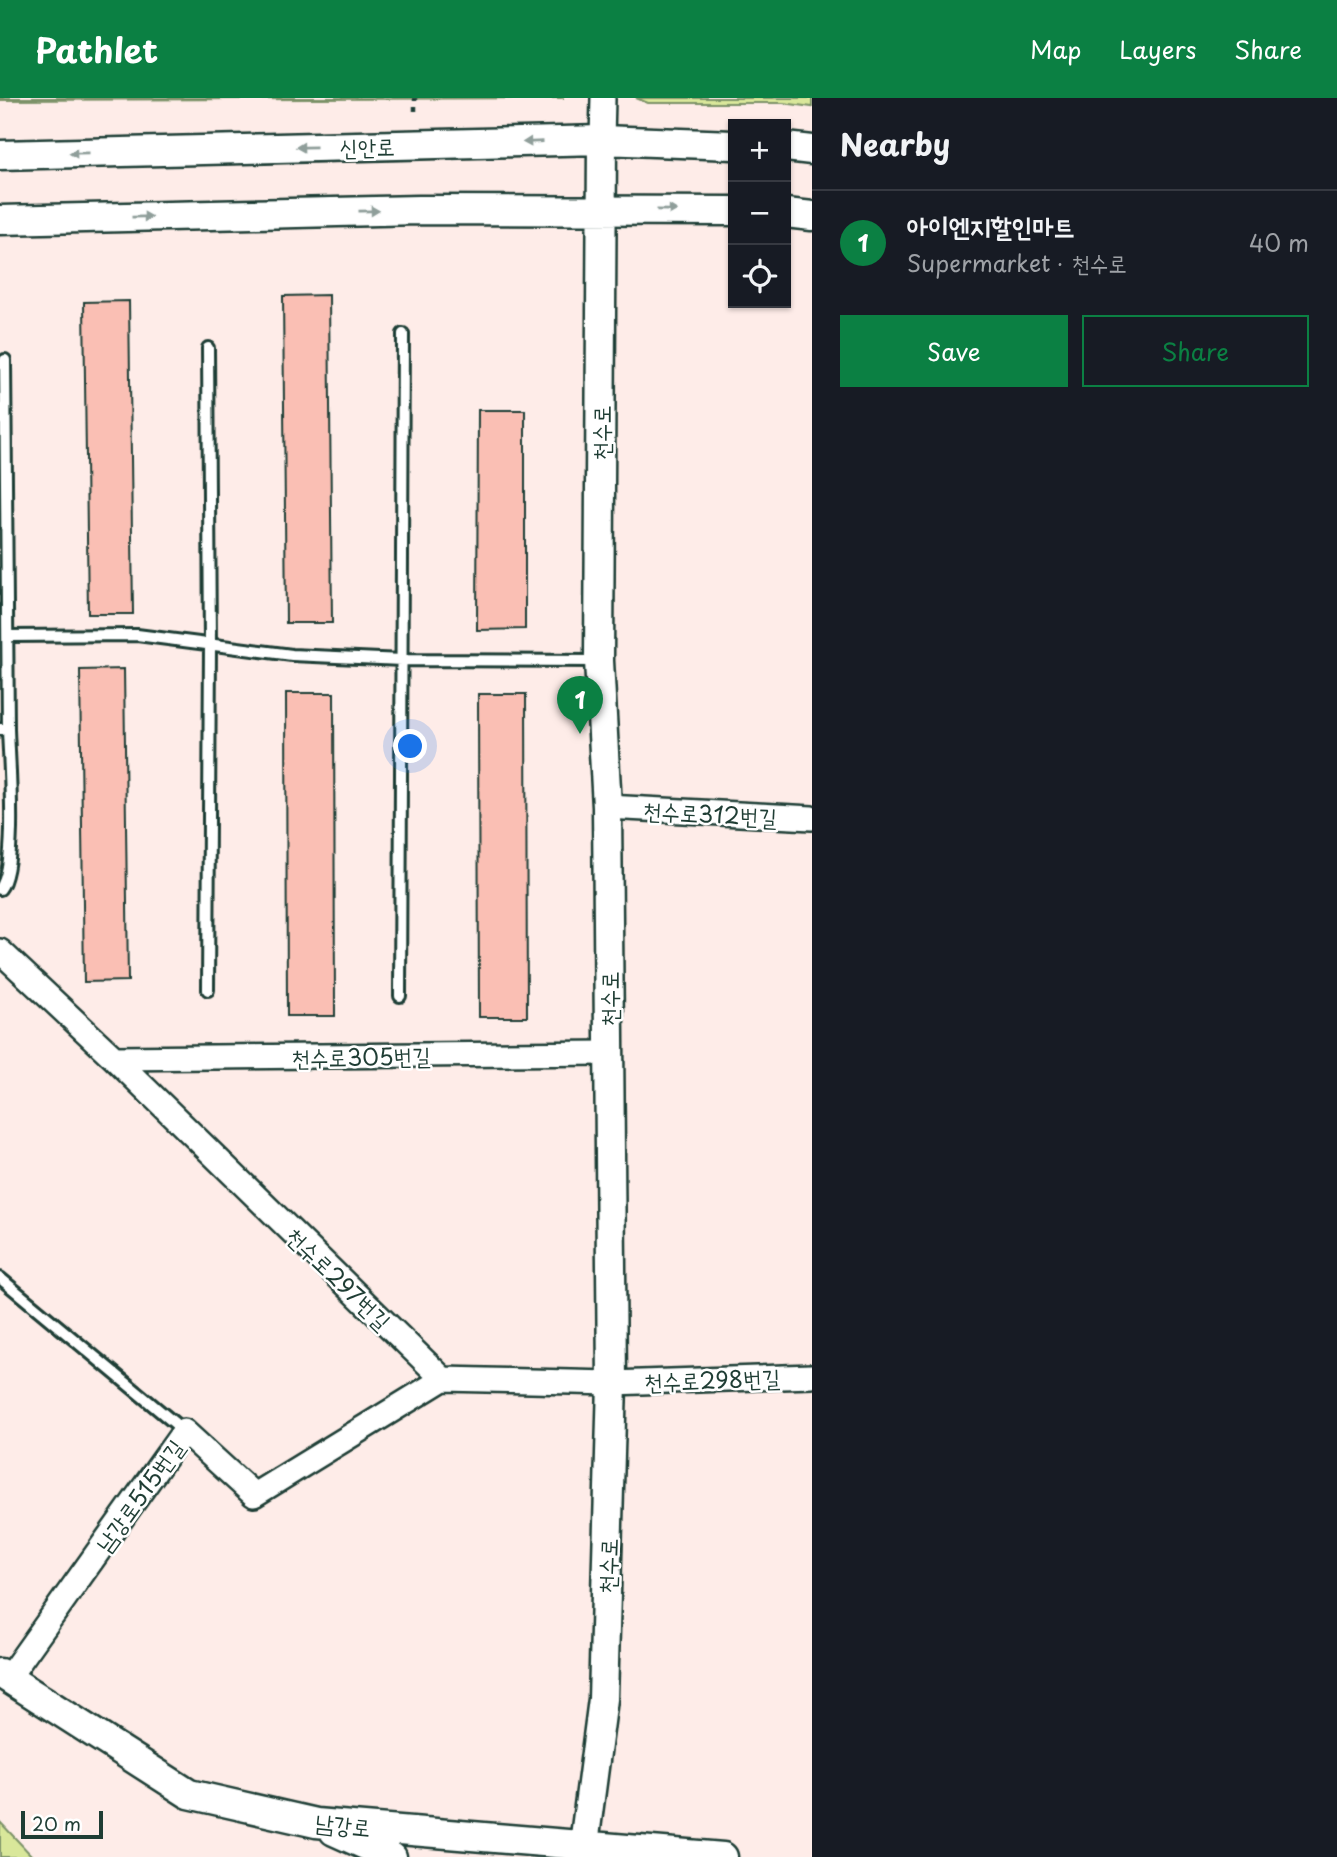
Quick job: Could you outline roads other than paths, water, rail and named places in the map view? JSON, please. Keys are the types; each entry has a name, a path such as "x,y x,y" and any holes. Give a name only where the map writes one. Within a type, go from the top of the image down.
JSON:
{"street":[{"path":"602,140 603,98"},
{"name":"신안로","path":"0,155 602,140 728,145"},
{"name":"천수로","path":"582,1850 604,1699 612,1382 607,807 599,661 602,140"},
{"path":"791,148 812,150"},
{"path":"0,220 419,210 728,211"},
{"path":"791,214 812,216"},
{"name":"천수로312번길","path":"607,807 812,818"},
{"name":"천수로297번길","path":"0,951 114,1058 443,1379"},
{"name":"천수로305번길","path":"114,1058 608,1054"},
{"name":"천수로298번길","path":"612,1382 812,1376"},
{"path":"443,1379 612,1382"},
{"name":"남강로515번길","path":"4,1676 184,1432 254,1495 443,1379"},
{"name":"남강로","path":"4,1676 189,1794 316,1823 582,1850 723,1857"},
{"path":"316,1823 392,1857"}],"lane":[{"path":"400,996 403,334"},
{"path":"208,348 208,990"},
{"path":"0,889 4,884 10,858 4,729 8,636 5,360"},
{"path":"8,636 137,635 292,655 402,660 599,661"},
{"path":"0,1278 184,1432"}],"place":[{"name":"아이엔지할인마트","path":"580,734"}]}
